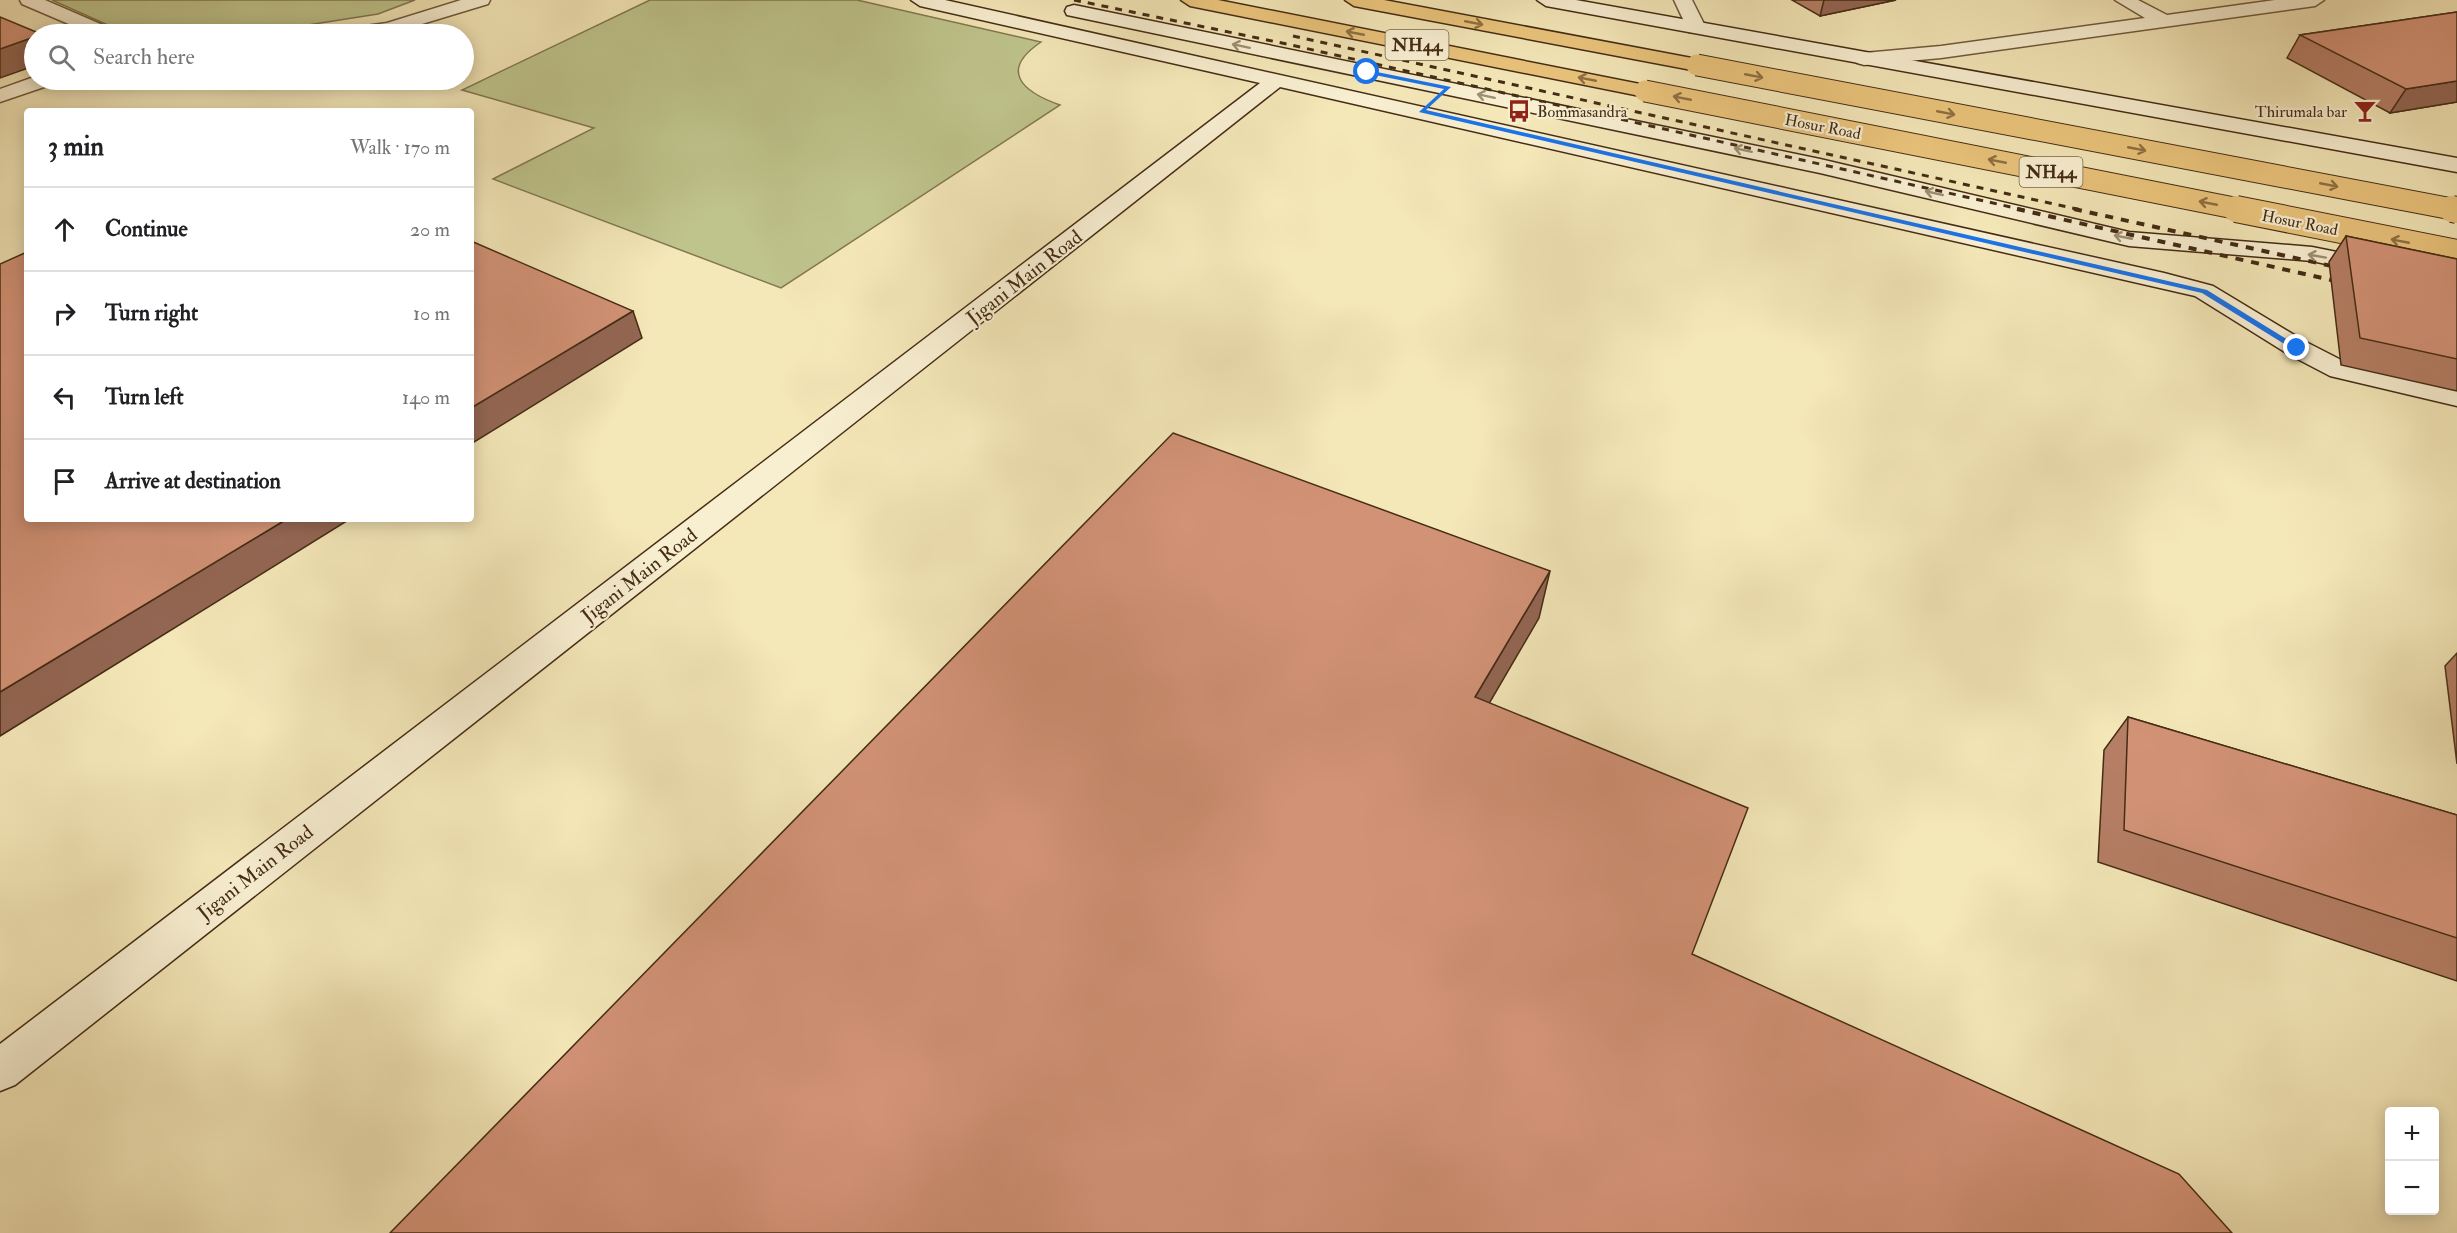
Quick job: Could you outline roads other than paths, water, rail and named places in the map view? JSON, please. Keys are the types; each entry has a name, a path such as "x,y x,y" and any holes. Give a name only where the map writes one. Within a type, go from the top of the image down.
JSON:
{"highway":[{"name":"Hosur Road","path":"1190,0 2457,253"},
{"name":"Hosur Road","path":"1354,0 2457,210"}],"street":[{"path":"29,0 84,24"},
{"path":"402,24 481,0"},
{"path":"920,0 1278,78 2204,291 2297,348 2340,370 2457,398"},
{"path":"1546,0 1864,60 2457,165"},
{"path":"1683,0 1696,28"},
{"path":"2124,0 2165,21"},
{"path":"1864,60 1941,52 2316,0"},
{"path":"1058,7 1820,166 2129,239 2312,254 2457,284"},
{"name":"Jigani Main Road","path":"0,1070 1278,78"},
{"path":"0,96 24,88"},
{"path":"1422,111 1448,89"}],"railway":[{"path":"1074,0 1282,43 2024,210"},
{"path":"1293,36 2081,210"},
{"path":"2017,209 2349,284"},
{"path":"2074,209 2345,269"}],"place":[{"name":"Bommasandra","path":"1519,111"},
{"name":"Thirumala bar","path":"2365,111"}]}
